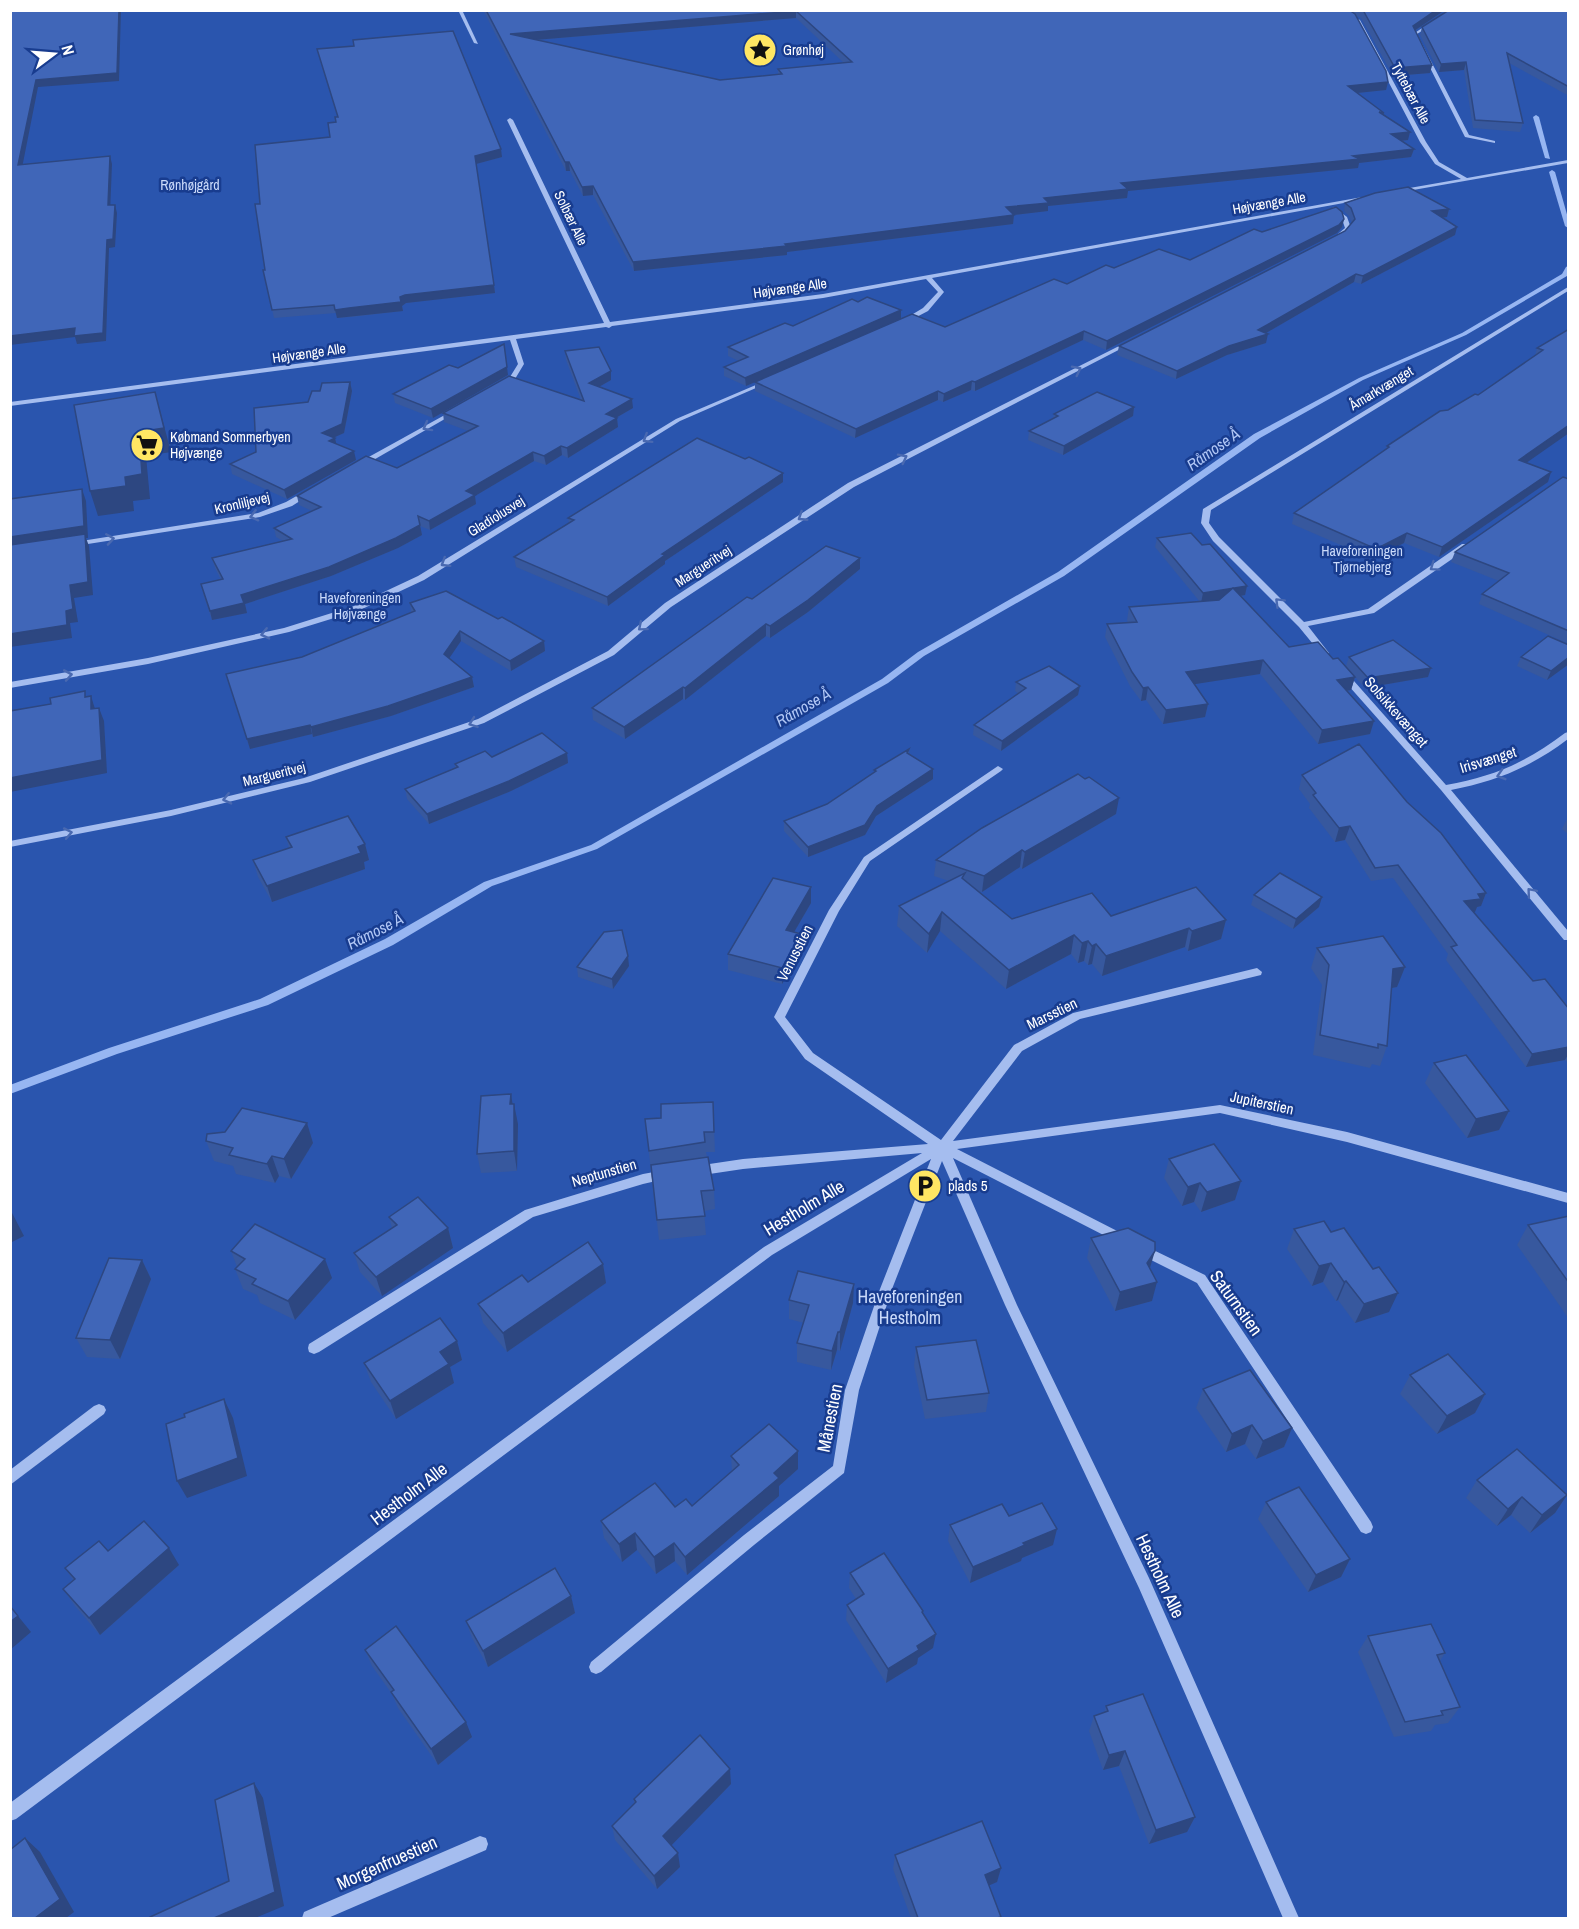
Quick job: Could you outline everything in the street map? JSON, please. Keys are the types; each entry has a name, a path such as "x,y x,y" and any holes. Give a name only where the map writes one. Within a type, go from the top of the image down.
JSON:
{"street":[{"path":"460,10 476,43"},
{"path":"1454,10 1415,34 1467,136 1493,142"},
{"name":"Tyttebær Alle","path":"1349,15 1357,19 1423,142 1437,163 1466,180"},
{"name":"Solbær Alle","path":"510,120 609,326"},
{"path":"1386,194 1569,162"},
{"name":"Højvænge Alle","path":"10,404 823,296 1375,196"},
{"path":"1329,241 1340,236 1348,228 1345,218 1330,205"},
{"path":"901,323 922,314 941,292 927,277"},
{"name":"Åmarkvænget","path":"1302,624 1216,539 1205,523 1207,509 1569,289"},
{"path":"493,390 513,378 521,364 513,338"},
{"name":"Margueritvej","path":"10,844 171,813 307,780 481,721 611,653 668,605 851,485 1138,339"},
{"name":"Gladiolusvej","path":"10,685 148,661 286,630 357,608 421,578 678,420 773,379"},
{"path":"350,470 462,407"},
{"name":"Kronliljevej","path":"69,545 260,515 289,504 320,487"},
{"path":"1332,661 1302,624 1371,611 1474,540"},
{"name":"Solsikkevænget","path":"1339,669 1444,788 1569,937"},
{"name":"Irisvænget","path":"1444,788 1508,773 1537,759 1569,735"},
{"name":"Venusstien","path":"942,1147 809,1056 779,1017 834,910 867,859 998,769"},
{"name":"Marsstien","path":"942,1147 1018,1048 1077,1016 1257,972"},
{"name":"Jupiterstien","path":"942,1147 1220,1109 1347,1137 1569,1198"},
{"name":"Neptunstien","path":"314,1348 529,1213 643,1179 743,1164 942,1147"},
{"name":"Saturnstien","path":"942,1147 1201,1280 1366,1527"},
{"name":"Månestien","path":"596,1667 749,1540 839,1469 852,1390 886,1289 942,1147"},
{"name":"Hestholm Alle","path":"10,1813 768,1251 942,1147 1011,1305 1144,1583 1291,1918"},
{"path":"10,1479 99,1410"},
{"name":"Morgenfruestien","path":"310,1918 480,1844"}],"green space":[{"path":"11,11 1568,11 1568,1918 11,1918"}],"building":[{"path":"10,10 119,10 117,73 36,80 18,165 110,156 108,205 115,205 113,239 107,240 103,333 74,336 75,328 10,336"},
{"path":"486,10 1349,10 1355,14 1386,71 1388,82 1348,86 1384,113 1379,112 1410,132 1391,134 1414,149 1353,156 1360,159 1121,183 1128,189 1044,198 1049,203 1006,207 1014,215 785,244 787,246 633,262 593,186 582,187 569,162 565,162","holes":["796,11 852,62 778,69 782,74 720,80 510,34"]},
{"path":"1363,10 1436,10 1413,26 1432,65 1395,68"},
{"path":"1449,10 1569,10 1569,87 1507,53 1523,123 1475,120 1466,62 1441,64 1422,27"},
{"path":"453,31 501,149 475,156 494,285 405,295 400,297 401,302 335,310 334,305 272,310 263,270 265,270 255,204 260,204 255,145 330,137 328,123 336,122 335,117 338,117 317,49 354,46 353,40"},
{"path":"1408,187 1449,209 1432,211 1457,227 1363,276 1356,274 1258,330 1268,334 1229,346 1177,371 1119,346 1345,231 1355,219 1351,208 1345,203 1375,193"},
{"path":"1336,207 1342,212 1344,219 1339,225 1107,341 1084,331 975,382 972,381 944,394 938,391 856,429 755,382 912,314 945,327 1054,279 1067,284 1106,265 1114,268 1159,249 1190,260 1254,229 1262,232"},
{"path":"867,297 901,310 745,378 724,367 748,357 728,347 785,323 793,326 852,299 858,302"},
{"path":"1569,329 1569,425 1519,460 1551,472 1442,547 1407,533 1376,549 1294,513 1440,411 1448,410 1475,394 1478,395 1543,350 1537,348"},
{"path":"504,344 507,367 431,409 393,394 449,365 458,368"},
{"path":"599,347 611,371 589,383 632,399 606,414 617,418 567,448 561,446 544,456 533,452 466,491 475,495 429,521 418,516 420,525 396,538 329,567 241,595 244,603 210,611 201,584 223,579 212,558 292,539 274,528 321,507 297,496 366,456 397,468 478,426 443,413 509,376 584,401 565,351"},
{"path":"350,382 342,424 322,433 335,438 329,441 354,451 284,490 230,464 256,452 254,408 308,402 312,391 320,391 322,383"},
{"path":"155,392 164,428 139,432 142,474 125,477 126,486 90,491 74,405"},
{"path":"1097,392 1134,407 1064,446 1029,431 1058,416 1054,414"},
{"path":"697,438 745,459 749,457 783,473 662,554 665,555 607,597 514,557 574,520 568,518"},
{"path":"1563,477 1569,479 1569,631 1482,594 1509,573 1455,552"},
{"path":"82,489 84,526 10,537 10,499"},
{"path":"1191,533 1202,545 1210,544 1247,586 1203,593 1157,538"},
{"path":"85,534 88,582 70,585 73,609 66,611 67,625 10,634 10,545"},
{"path":"826,546 860,558 808,600 770,626 766,624 685,688 683,687 624,727 592,708 747,597 752,599"},
{"path":"1233,588 1289,647 1318,642 1333,659 1338,658 1355,677 1337,680 1374,721 1322,730 1263,660 1186,672 1208,704 1166,710 1148,687 1143,688 1132,672 1107,624 1137,622 1129,607 1219,600"},
{"path":"446,591 498,619 502,617 544,641 510,661 460,631 444,654 472,677 388,706 311,727 310,725 247,739 226,674 302,657 415,611 410,603"},
{"path":"1548,636 1569,645 1569,657 1551,671 1521,657"},
{"path":"1393,640 1431,668 1368,678 1349,657"},
{"path":"1049,666 1080,686 1002,741 974,725 1026,688 1016,682"},
{"path":"85,691 85,697 91,696 91,709 99,708 102,760 10,778 10,711 51,704 50,698"},
{"path":"542,733 567,753 509,781 427,814 405,789 458,767 455,764 485,751 492,757"},
{"path":"1359,744 1407,802 1441,833 1486,893 1478,894 1481,899 1464,901 1533,981 1545,979 1569,1009 1569,1047 1532,1054 1451,947 1457,945 1398,865 1375,868 1350,826 1339,828 1313,795 1316,793 1302,775"},
{"path":"909,749 907,753 933,769 877,806 865,825 808,847 784,821 827,804 876,771 874,770"},
{"path":"1078,774 1085,779 1089,777 1119,798 1025,852 1022,850 984,876 936,860 982,828"},
{"path":"348,816 365,844 358,847 361,853 267,886 253,860 292,847 286,837"},
{"path":"965,873 962,878 1012,919 1092,893 1111,916 1196,887 1226,920 1192,931 1189,928 1106,956 1096,944 1092,946 1088,941 1082,943 1074,935 1009,970 942,912 929,934 899,906"},
{"path":"1280,873 1322,897 1296,919 1254,895"},
{"path":"773,878 811,887 786,930 801,934 782,968 728,954"},
{"path":"622,930 628,956 612,979 577,967 604,932"},
{"path":"1383,936 1405,967 1393,969 1387,1046 1378,1044 1378,1048 1320,1035 1329,965 1317,948"},
{"path":"1466,1055 1509,1111 1476,1119 1434,1063"},
{"path":"511,1094 510,1104 514,1104 514,1151 477,1154 481,1096"},
{"path":"713,1102 714,1132 704,1132 705,1142 649,1151 645,1119 661,1118 661,1104"},
{"path":"242,1108 307,1123 284,1159 272,1156 267,1164 229,1155 233,1148 206,1141 207,1134 225,1132"},
{"path":"1214,1144 1241,1181 1207,1192 1200,1183 1188,1187 1169,1159"},
{"path":"708,1157 714,1190 701,1191 705,1216 657,1220 651,1165"},
{"path":"418,1197 448,1228 376,1277 354,1253 397,1225 389,1217"},
{"path":"1569,1216 1569,1283 1528,1225"},
{"path":"1324,1221 1331,1232 1344,1228 1373,1269 1379,1267 1398,1293 1364,1304 1331,1263 1319,1266 1294,1229"},
{"path":"255,1224 325,1259 288,1301 252,1284 256,1279 235,1269 245,1259 231,1251"},
{"path":"1128,1228 1155,1242 1155,1251 1147,1263 1157,1282 1120,1292 1091,1238"},
{"path":"588,1242 603,1264 503,1333 478,1304 522,1275 528,1282"},
{"path":"109,1258 142,1260 110,1340 76,1338"},
{"path":"798,1271 854,1284 832,1351 797,1343 809,1305 789,1300"},
{"path":"440,1318 457,1341 440,1352 449,1364 390,1401 364,1363"},
{"path":"976,1340 989,1393 927,1400 916,1347"},
{"path":"1448,1354 1485,1394 1447,1416 1410,1375"},
{"path":"1250,1370 1292,1428 1263,1441 1252,1425 1232,1434 1203,1389"},
{"path":"224,1399 238,1458 177,1481 166,1424 185,1417 184,1414"},
{"path":"769,1424 798,1451 774,1473 779,1478 685,1557 674,1543 654,1557 635,1533 619,1544 601,1521 655,1483 675,1507 686,1499 692,1506 739,1465 731,1456"},
{"path":"1517,1449 1567,1495 1542,1515 1522,1497 1508,1509 1477,1480"},
{"path":"1299,1487 1350,1559 1316,1575 1266,1502"},
{"path":"1042,1503 1057,1529 973,1567 950,1525 1002,1504 1009,1516"},
{"path":"144,1521 169,1548 89,1618 63,1589 75,1579 65,1568 99,1541 108,1551"},
{"path":"884,1553 936,1634 917,1646 919,1650 888,1669 847,1605 864,1594 850,1573"},
{"path":"555,1568 571,1596 483,1651 466,1621"},
{"path":"10,1606 18,1616 10,1622"},
{"path":"1431,1624 1445,1653 1437,1655 1460,1707 1441,1711 1443,1715 1405,1722 1368,1636"},
{"path":"396,1626 466,1722 431,1749 391,1692 394,1690 365,1650"},
{"path":"1143,1694 1195,1817 1156,1830 1125,1751 1109,1755 1094,1716 1108,1711 1106,1706"},
{"path":"700,1735 730,1769 663,1836 678,1853 654,1876 612,1826 636,1802 634,1799"},
{"path":"254,1783 275,1892 214,1918 150,1918 229,1881 215,1800"},
{"path":"982,1821 1001,1868 985,1875 1001,1917 918,1918 895,1855"},
{"path":"25,1838 60,1899 35,1918 10,1918 10,1850"}],"waterway":[{"name":"Råmose Å","path":"1536,117 1548,158"},
{"name":"Råmose Å","path":"1552,172 1568,226"},
{"name":"Råmose Å","path":"10,1090 113,1051 264,1002 389,942 488,884 594,847 885,681 921,654 1061,574 1257,436 1361,379 1464,334 1565,275 1568,268"}],"place":[{"name":"Grønhøj","path":"760,50"},
{"name":"Købmand Sommerbyen Højvænge","path":"147,445"},
{"name":"plads 5","path":"925,1186"}],"park label":[{"name":"Rønhøjgård","path":"190,185"},
{"name":"Haveforeningen Tjørnebjerg","path":"1362,560"},
{"name":"Haveforeningen Højvænge","path":"360,606"},
{"name":"Haveforeningen Hestholm","path":"910,1307"}]}
